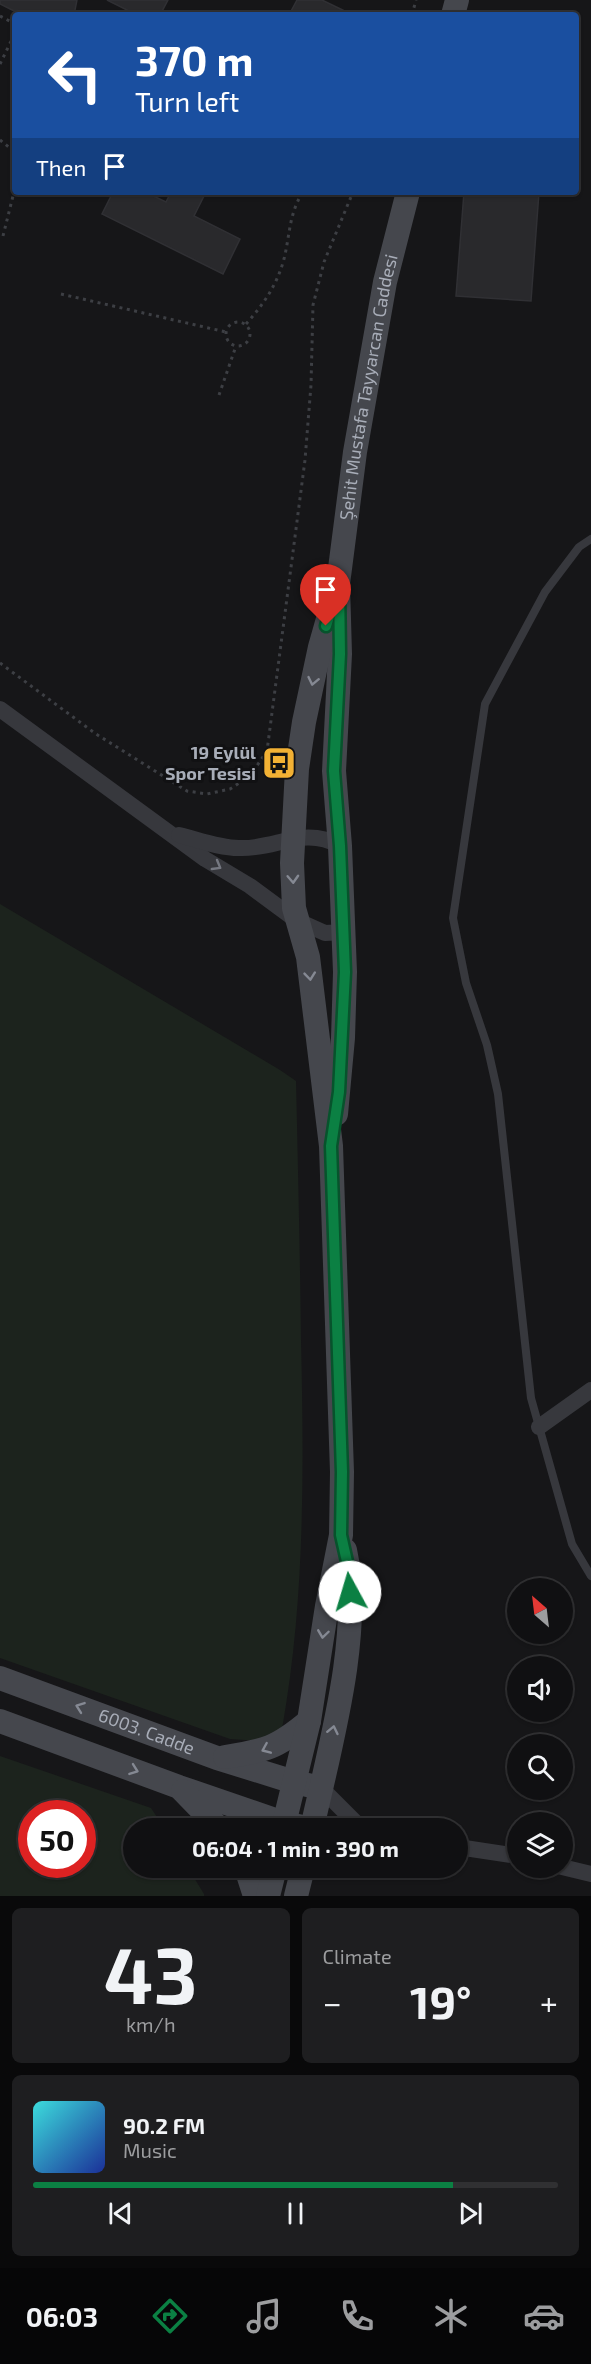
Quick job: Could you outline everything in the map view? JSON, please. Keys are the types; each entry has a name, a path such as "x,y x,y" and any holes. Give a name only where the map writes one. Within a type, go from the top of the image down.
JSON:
{"main road":[{"name":"Şehit Mustafa Tayyarcan Caddesi","path":"331,1146 339,1092 343,1038 345,932 334,771 340,654 339,584 355,452 385,282 407,195"},
{"name":"Şehit Mustafa Tayyarcan Caddesi","path":"292,1818 294,1782 309,1721 341,1535 342,1472 331,1146 308,957 296,920 292,838 297,769 304,722 320,647 339,584"},
{"name":"Şehit Mustafa Tayyarcan Caddesi","path":"314,1818 336,1719 350,1616 348,1566 341,1535"},
{"name":"6003. Cadde","path":"0,1678 217,1758 321,1788"},
{"path":"0,1721 267,1818"},
{"path":"217,1758 259,1753 287,1739 309,1721"},
{"path":"179,1787 209,1818"},
{"path":"249,1878 255,1896"},
{"path":"268,1896 272,1878"},
{"path":"296,1896 300,1878"}],"street":[{"path":"0,709 205,859 250,886 296,920 325,933 345,932"},
{"path":"170,832 219,846 240,848 256,847 292,838 320,838 340,846"},
{"path":"539,1427 591,1390"},
{"path":"321,1788 351,1818"},
{"path":"468,1848 507,1854"},
{"path":"573,1869 591,1874"}],"lane":[{"path":"591,539 579,547 545,592 486,704 453,918 466,983 487,1045 498,1094 531,1398 572,1544 591,1576"}],"path":[{"path":"0,64 12,39"},
{"path":"3,236 13,195"},
{"path":"246,324 269,296 280,271 292,213 302,195"},
{"path":"0,663 96,734 187,791 207,794 230,789 250,776 267,751 305,460 311,385 313,305 324,262 352,195"},
{"path":"61,294 226,332"},
{"path":"240,321 246,324 250,329 250,339 243,345 236,346 228,341 226,332 229,326 240,321"},
{"path":"219,394 236,346"}],"shaded area":[{"path":"0,904 296,1081 303,1438 299,1584 290,1681 282,1729 258,1741 230,1739 0,1658"},
{"path":"0,1756 151,1808 158,1818 123,1818 123,1878 194,1878 204,1896 0,1896"}],"building":[{"path":"0,0 77,0 75,12 16,12 0,4"},
{"path":"107,0 168,0 162,12 131,12"},
{"path":"297,0 322,0 347,12 291,12"},
{"path":"112,195 151,195 166,202 170,195 204,195 194,216 240,239 223,274 102,214"},
{"path":"464,195 539,195 531,301 456,296"}],"place":[{"name":"19 Eylül Spor Tesisi","path":"279,763"}],"route":[{"path":"326,626 339,584 340,654 334,771 345,932 345,972 339,1092 331,1146 342,1472 341,1535 348,1566 350,1592"}]}
